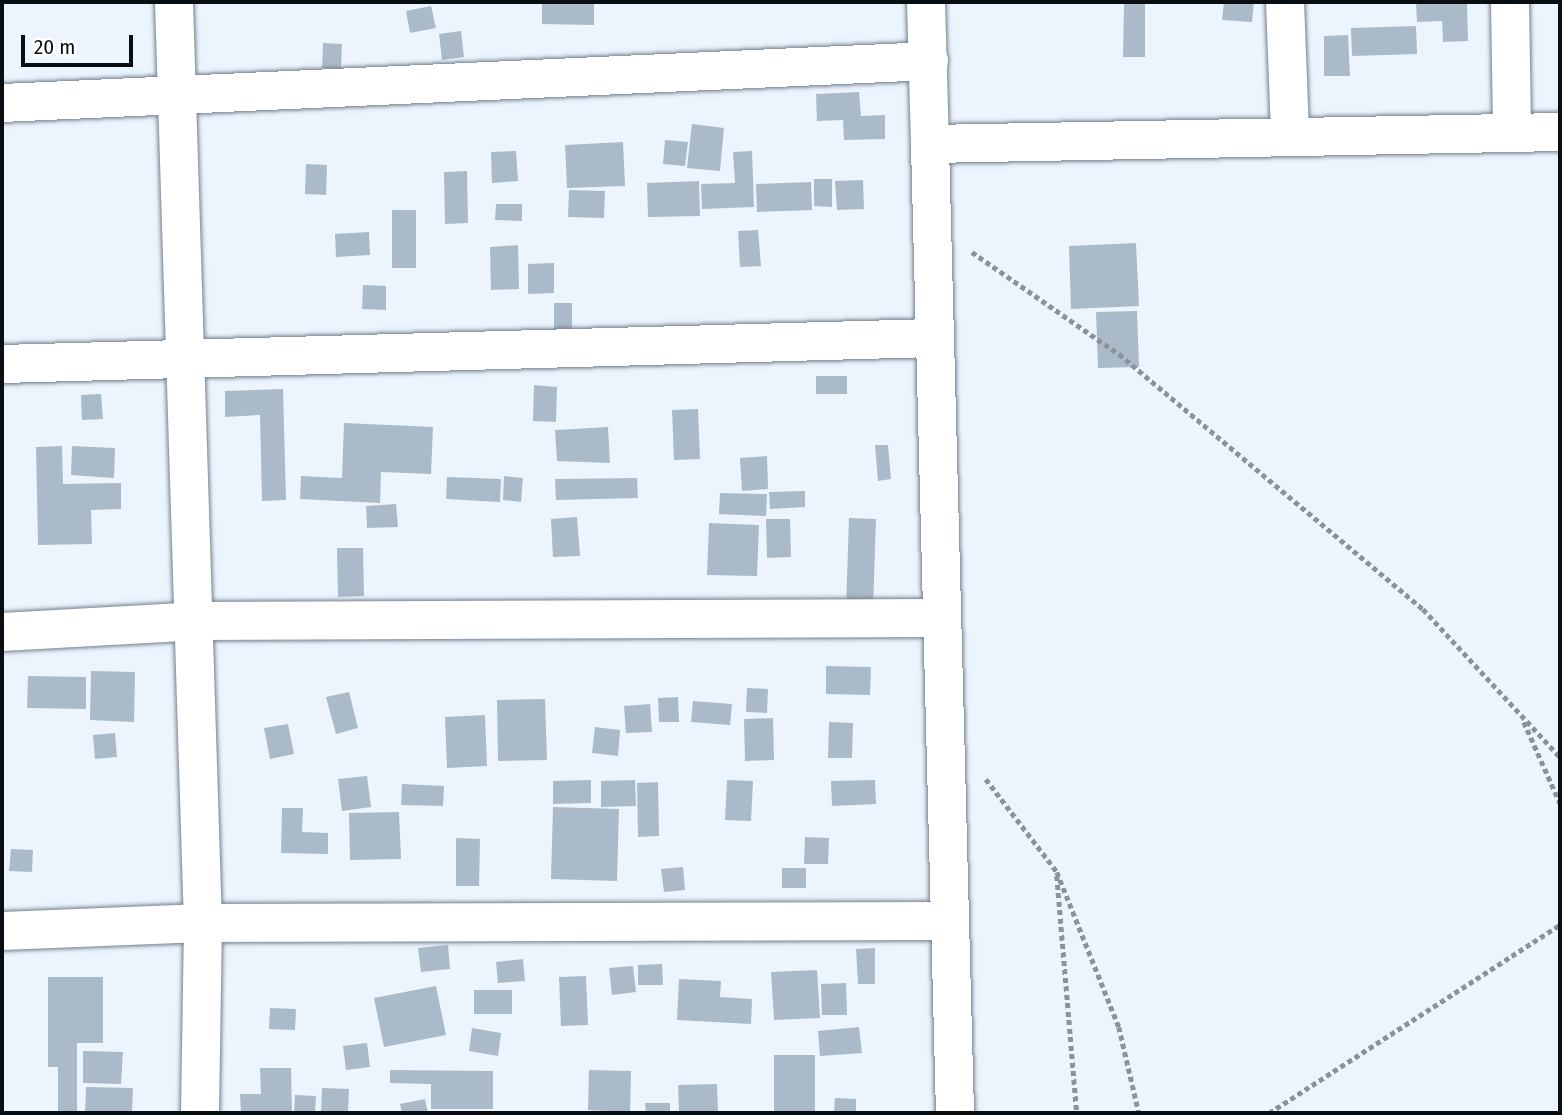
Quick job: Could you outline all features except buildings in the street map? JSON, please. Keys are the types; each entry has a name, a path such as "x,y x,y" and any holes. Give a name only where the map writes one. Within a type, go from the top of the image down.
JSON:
{"street":[{"path":"174,2 174,90 196,621 203,923 201,1113"},
{"path":"926,2 930,144 928,221 947,921 955,1113"},
{"path":"1285,2 1290,135"},
{"path":"1510,2 1512,133"},
{"path":"2,103 174,90 929,61"},
{"path":"930,144 1290,135 1560,132"},
{"path":"2,363 186,355 932,338"},
{"path":"2,632 196,621 940,618"},
{"path":"2,931 203,923 947,921"}],"path":[{"path":"928,221 1119,354 1402,591 1560,757"},
{"path":"1522,718 1560,803"},
{"path":"983,776 1057,872 1119,1027 1139,1113"},
{"path":"1057,872 1077,1113"},
{"path":"1269,1113 1560,925"}]}
